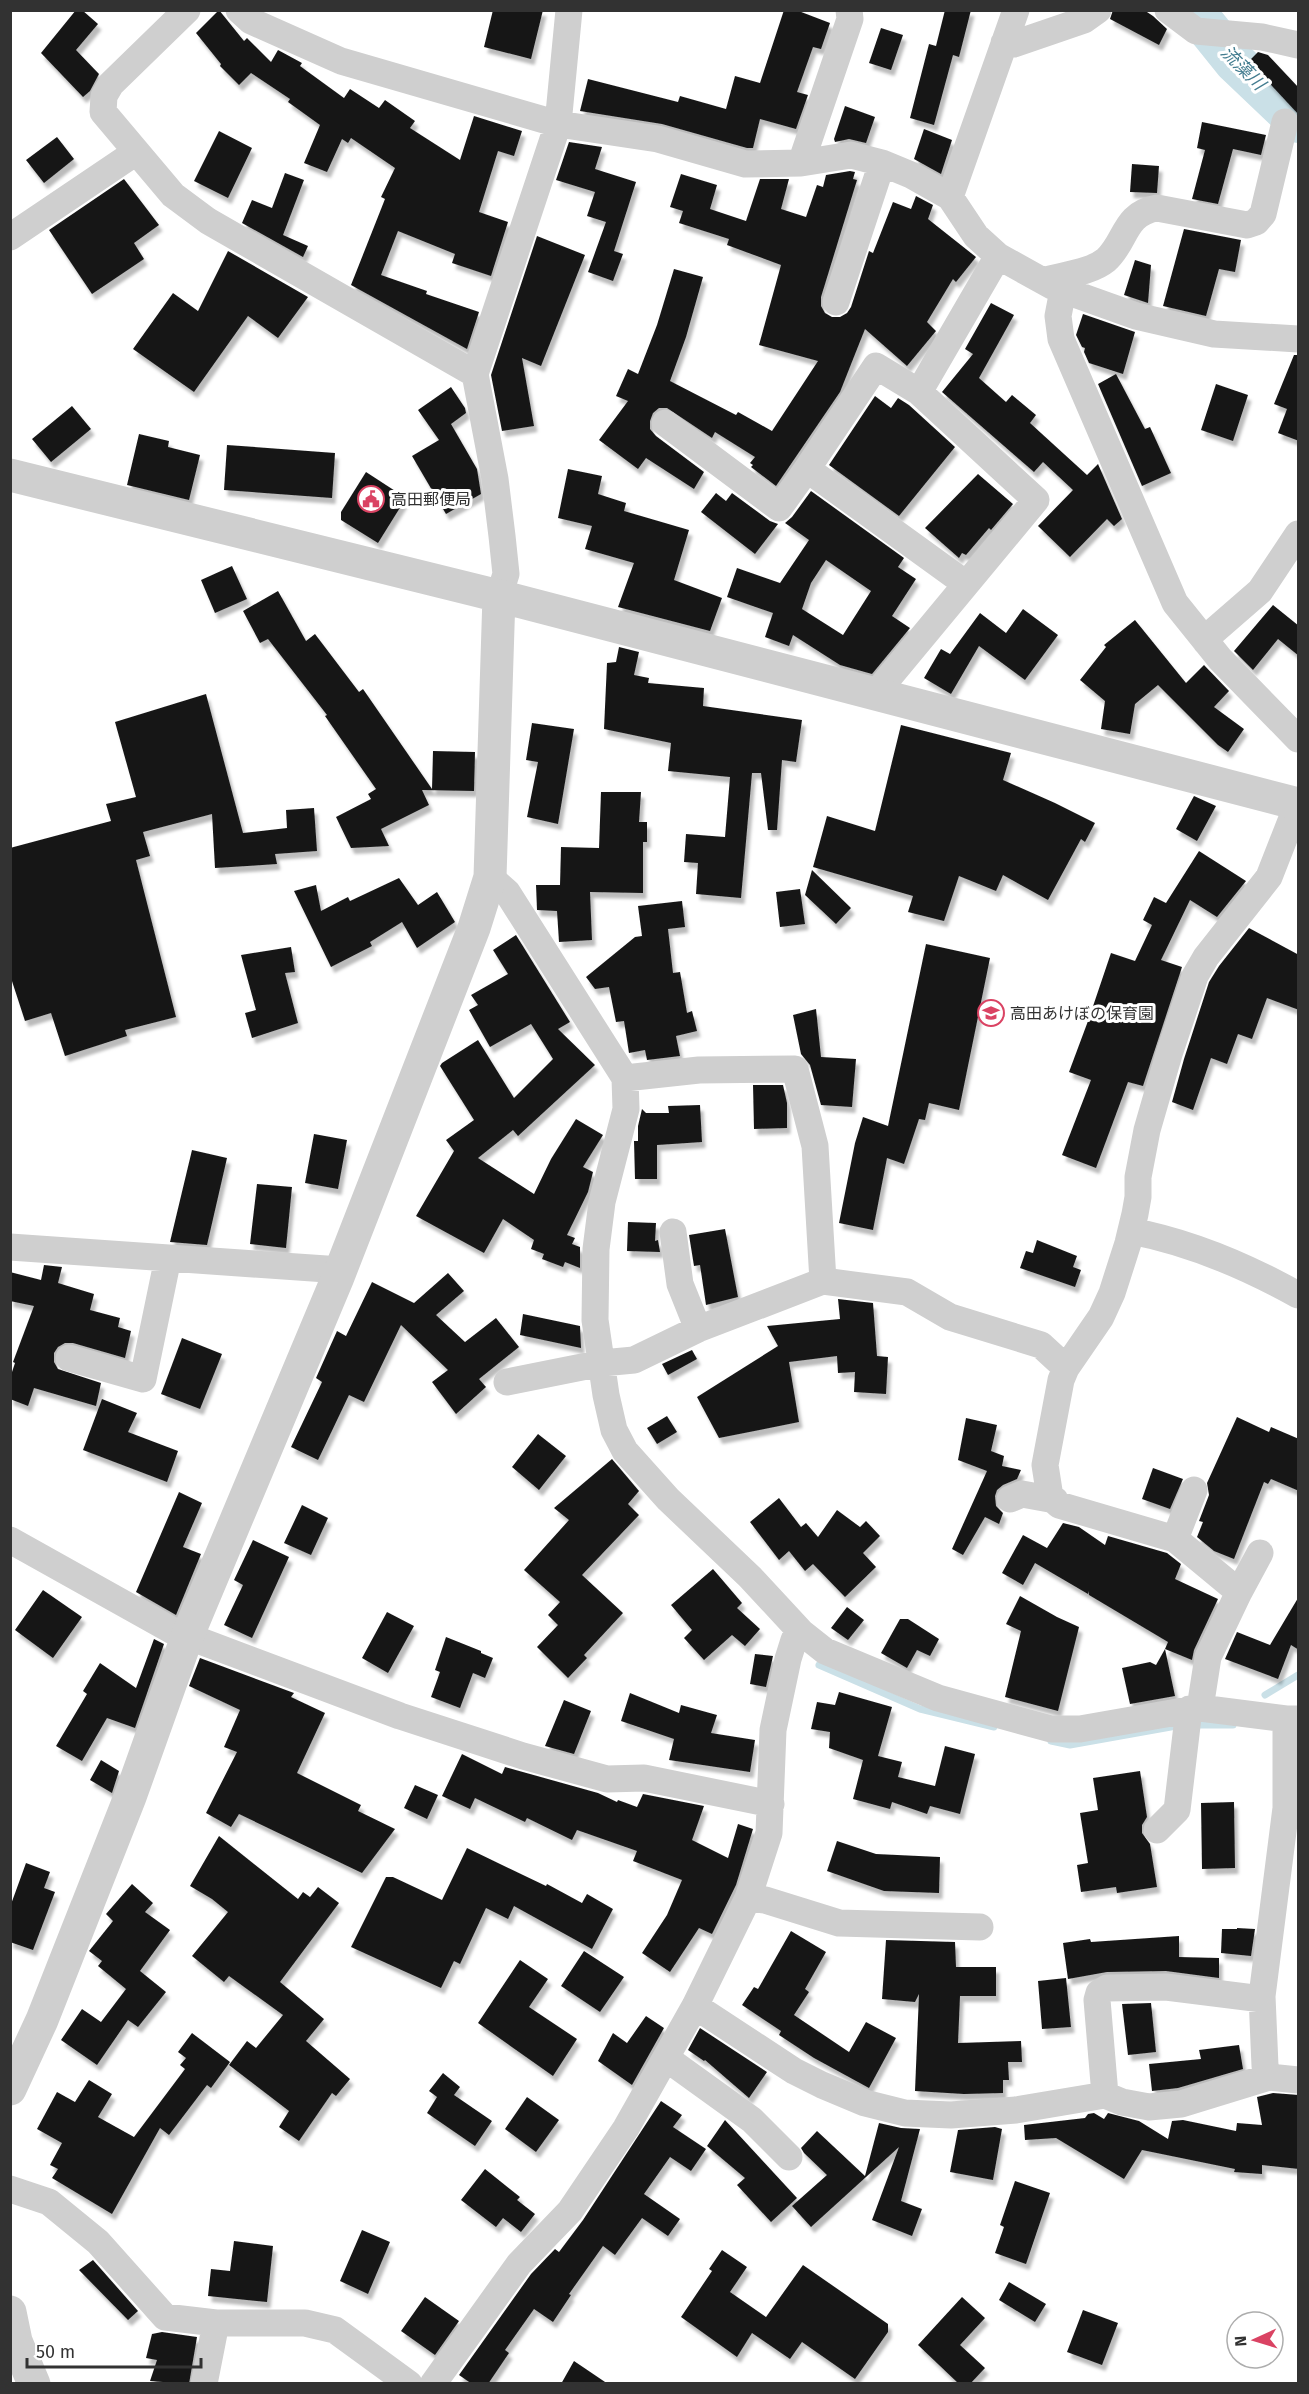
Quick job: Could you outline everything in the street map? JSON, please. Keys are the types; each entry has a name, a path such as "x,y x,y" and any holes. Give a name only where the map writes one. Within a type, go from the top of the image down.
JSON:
{"street":[{"path":"187,10 111,84 104,96 103,112 173,195 208,221 475,374"},
{"path":"239,10 251,21 341,61 558,124 658,139 744,164 801,163 851,155 882,163 911,175 950,197 976,236 998,256 1053,285 1136,316 1214,334 1299,339"},
{"path":"10,2089 42,2020 130,1797 187,1637 341,1270 474,928 490,877 499,596 506,574 495,479 475,374 558,124 569,10"},
{"path":"801,163 850,19 849,10"},
{"path":"950,197 1016,10"},
{"path":"1004,43 1014,44 1084,20 1098,10"},
{"path":"1168,10 1196,31 1262,37 1299,45"},
{"path":"1053,285 1098,266 1108,258 1137,214 1145,210 1157,208 1247,225 1256,222 1263,214 1285,122"},
{"path":"10,237 136,152"},
{"path":"836,302 882,163"},
{"path":"920,392 998,256"},
{"path":"1053,285 1061,339 1175,603 1220,659 1299,739"},
{"path":"665,423 779,508 876,366 920,392 1036,500 876,693"},
{"path":"807,469 966,584"},
{"path":"10,475 499,596 1298,804 1269,877 1206,957 1195,976 1168,1054 1147,1130 1131,1231 1107,1306 1066,1368 1061,1380 1045,1454 1050,1497 1059,1505 1175,1539 1239,1592"},
{"path":"1206,642 1260,591 1299,534"},
{"path":"490,877 507,892 625,1078 626,1109 602,1202 596,1249 595,1320 606,1395 614,1430 625,1451 668,1499 750,1577 801,1632 825,1651 938,1698 1051,1729 1080,1730 1191,1717 1292,1719 1292,1807 1262,1999 1265,2066 1269,2077"},
{"path":"625,1078 699,1070 795,1069 815,1146 823,1281"},
{"path":"1131,1231 1184,1244 1264,1276 1299,1295"},
{"path":"673,1232 680,1284 698,1329"},
{"path":"10,1247 341,1270"},
{"path":"69,1358 143,1378 168,1258"},
{"path":"507,1382 602,1363 634,1360 698,1329 823,1281 907,1292 950,1317 1041,1345 1066,1368"},
{"path":"1175,1539 1194,1490"},
{"path":"1010,1499 1022,1494 1047,1501 1055,1500"},
{"path":"10,1540 171,1630 400,1716 523,1756 607,1779 644,1778 771,1804"},
{"path":"1157,1830 1177,1810 1191,1717 1208,1657 1260,1553"},
{"path":"433,2384 519,2264 570,2211 626,2128 695,2006 748,1898 769,1833 773,1730 788,1659 794,1640 801,1632"},
{"path":"748,1898 765,1900 839,1923 980,1927"},
{"path":"1105,2096 1097,2000 1099,1993 1107,1989 1166,1987 1262,1999"},
{"path":"695,2006 794,2070 822,2085 865,2103 905,2113 951,2115 1016,2110 1105,2096 1149,2107 1181,2104 1269,2077 1299,2080"},
{"path":"666,2058 752,2121 789,2157"},
{"path":"10,2189 49,2202 90,2235 165,2317 216,2323 305,2323 335,2330 409,2384"},
{"path":"10,2312 16,2341 34,2384"},
{"path":"204,2384 216,2323"}],"building":[{"path":"76,10 82,10 98,24 76,50 99,74 90,91 83,97 41,53"},
{"path":"219,10 244,41 247,38 271,62 278,50 302,63 300,66 344,98 350,89 379,108 385,100 415,121 410,128 460,160 474,116 522,131 514,156 498,151 479,212 508,222 491,276 452,263 455,254 398,231 381,275 427,291 426,294 479,312 467,349 351,285 385,199 381,197 395,168 351,138 348,143 342,139 327,172 304,163 320,125 288,102 290,99 251,73 239,85 220,66 221,64 196,33"},
{"path":"493,10 543,10 531,59 484,47"},
{"path":"784,10 796,10 830,23 821,49 813,47 797,92 808,95 796,129 760,119 753,148 747,148 662,124 580,111 588,79 678,102 680,96 726,109 735,76 760,83"},
{"path":"945,10 971,10 959,57 953,55 934,125 910,118 929,44 936,46"},
{"path":"1113,10 1144,10 1153,16 1167,29 1159,45 1110,19"},
{"path":"881,28 903,35 891,70 869,63"},
{"path":"1258,52 1268,55 1299,88 1299,115 1249,61"},
{"path":"845,106 875,117 866,143 849,139 835,142"},
{"path":"1202,122 1266,135 1261,155 1233,149 1218,204 1192,199 1205,150 1197,148"},
{"path":"924,129 952,140 941,174 914,159"},
{"path":"219,131 252,148 228,198 194,181"},
{"path":"57,137 74,159 44,183 26,160"},
{"path":"569,142 602,147 595,169 636,182 614,251 623,254 613,281 588,272 606,222 587,216 595,192 556,180"},
{"path":"1132,164 1159,166 1157,193 1130,192"},
{"path":"855,172 853,179 857,180 821,297 821,306 825,313 832,317 840,317 851,307 869,251 873,253 893,202 911,209 916,196 933,205 928,219 976,257 956,282 953,279 927,322 936,331 907,366 865,329 840,392 776,486 751,467 753,465 750,463 755,457 715,432 712,438 667,408 659,408 653,413 650,429 704,472 694,489 646,458 638,469 599,440 628,401 616,396 628,369 638,374 657,325 674,269 703,277 686,337 670,381 736,415 738,412 772,431 818,361 759,345 781,265 727,245 729,239 679,223 683,211 670,207 681,174 717,185 710,209 746,221 760,179 789,179 781,209 806,217 817,185 823,187 826,175"},
{"path":"285,173 304,180 283,235 308,246 303,257 242,223 252,200 272,208"},
{"path":"124,179 159,225 134,243 144,259 92,294 49,230"},
{"path":"1184,229 1241,240 1235,272 1219,269 1206,316 1163,306"},
{"path":"537,236 585,255 541,366 522,358 534,426 502,431 491,375"},
{"path":"228,251 308,297 278,338 248,316 194,392 133,349 173,293 198,311"},
{"path":"1135,260 1151,265 1148,303 1124,295"},
{"path":"991,303 1014,315 979,378 1006,402 1012,395 1036,415 1030,423 1087,475 1098,464 1122,519 1114,526 1107,519 1070,557 1038,526 1073,490 1043,462 1034,472 942,392 973,354 965,349"},
{"path":"1083,314 1135,332 1123,374 1089,363 1084,352 1085,348 1082,347 1076,335"},
{"path":"1294,355 1299,355 1299,441 1278,433 1287,409 1274,404"},
{"path":"1116,374 1145,429 1150,427 1171,473 1142,486 1098,384"},
{"path":"1216,384 1248,395 1233,441 1201,430"},
{"path":"451,387 466,413 451,424 477,469 481,494 446,514 412,456 439,440 418,410"},
{"path":"875,396 891,408 898,398 909,405 955,447 899,516 829,465"},
{"path":"72,406 91,429 51,462 32,439"},
{"path":"139,434 169,441 168,447 200,455 189,500 127,485"},
{"path":"227,445 335,453 332,498 224,490"},
{"path":"568,469 602,476 598,494 626,503 624,511 689,530 674,580 722,598 710,631 618,607 634,563 585,549 592,526 558,518"},
{"path":"366,472 406,498 378,543 341,520 341,512"},
{"path":"978,474 1013,504 966,555 962,553 959,558 925,528"},
{"path":"811,491 904,558 898,567 916,579 892,616 910,628 872,674 840,665 793,635 789,646 765,637 773,613 727,597 737,568 780,583 809,540 785,523","holes":["826,560 871,591 843,635 802,609 811,583"]},
{"path":"716,493 726,501 732,493 770,521 778,524 755,554 701,512"},
{"path":"232,566 247,599 215,613 201,580"},
{"path":"278,591 306,641 315,634 359,692 363,689 432,789 433,751 475,752 474,791 422,790 429,805 381,829 389,846 351,848 336,817 371,799 368,794 376,789 325,716 327,715 268,639 260,643 243,611"},
{"path":"1273,605 1299,626 1299,656 1278,639 1253,670 1234,651"},
{"path":"1023,609 1058,635 1025,680 979,646 951,694 924,678 941,649 950,654 980,613 1006,633"},
{"path":"1135,620 1186,683 1204,665 1229,691 1214,707 1244,729 1228,752 1218,745 1158,685 1135,704 1130,734 1101,729 1105,701 1080,680 1106,647 1104,645"},
{"path":"619,647 639,652 634,675 649,678 648,683 704,688 703,706 802,720 796,762 782,760 777,830 768,830 761,773 752,773 741,898 696,894 698,863 684,862 686,834 725,837 730,777 668,771 671,743 604,729 607,663 616,662"},
{"path":"206,694 243,833 287,828 286,810 314,808 317,851 275,854 277,864 215,868 212,814 143,832 150,856 136,860 176,1017 125,1030 127,1036 65,1056 51,1013 25,1021 10,975 10,848 111,821 106,804 136,797 115,722"},
{"path":"532,723 574,729 558,824 527,817 538,762 526,760"},
{"path":"901,725 1011,753 1003,780 1095,823 1085,842 1081,839 1048,900 1003,875 996,891 959,876 944,921 908,912 913,896 813,867 827,816 875,831"},
{"path":"601,792 641,792 639,822 647,822 647,842 643,842 643,893 590,892 592,940 559,942 557,911 537,910 536,885 560,885 561,847 599,848"},
{"path":"1194,796 1216,806 1197,841 1176,829"},
{"path":"1199,851 1246,881 1217,917 1190,900 1161,960 1182,967 1143,1086 1128,1082 1096,1168 1062,1155 1091,1080 1069,1072 1111,953 1135,961 1152,925 1143,920 1154,897 1166,903"},
{"path":"812,870 851,908 836,924 805,895"},
{"path":"399,878 418,905 437,892 455,922 417,948 402,922 370,942 372,946 331,967 294,891 316,885 321,911 348,897 350,901"},
{"path":"800,889 805,924 780,927 776,892"},
{"path":"682,901 685,927 668,929 673,973 680,972 687,1013 692,1011 697,1031 676,1036 680,1056 647,1060 645,1050 629,1053 624,1021 616,1022 609,987 595,989 586,977 635,937 642,936 638,906"},
{"path":"1249,928 1299,955 1299,1010 1267,998 1252,1039 1238,1034 1227,1064 1211,1058 1193,1110 1172,1102 1184,1059 1209,982"},
{"path":"516,935 570,1022 558,1029 595,1065 518,1136 513,1130 478,1158 534,1194 551,1159 576,1119 603,1135 583,1167 593,1172 588,1192 567,1235 575,1238 572,1244 580,1247 580,1268 565,1262 563,1267 542,1259 544,1254 531,1249 534,1240 503,1219 484,1253 416,1216 454,1151 446,1140 474,1120 440,1066 442,1063 478,1040 514,1098 553,1059 531,1024 490,1047 469,1010 478,1005 471,995 508,974 493,950"},
{"path":"926,944 990,958 959,1110 929,1103 925,1120 919,1119 904,1164 887,1158 873,1230 839,1223 855,1143 863,1117 888,1126"},
{"path":"291,947 295,972 285,973 298,1023 252,1038 245,1013 256,1010 241,955"},
{"path":"816,1009 821,1057 856,1059 852,1107 821,1105 810,1065 801,1054 793,1015"},
{"path":"753,1085 783,1085 787,1103 787,1128 754,1129"},
{"path":"700,1105 702,1142 657,1145 657,1179 635,1179 634,1141 638,1141 638,1126 642,1109 646,1113 669,1113 668,1106"},
{"path":"314,1134 347,1140 338,1189 305,1183"},
{"path":"192,1150 227,1158 207,1245 170,1242"},
{"path":"257,1184 292,1187 286,1248 250,1244"},
{"path":"628,1222 656,1223 655,1241 658,1240 660,1252 627,1251"},
{"path":"725,1229 738,1297 706,1305 700,1265 694,1266 689,1235"},
{"path":"1037,1240 1077,1256 1073,1267 1081,1270 1075,1287 1020,1268 1026,1251 1033,1253"},
{"path":"44,1265 62,1267 58,1283 94,1294 90,1310 120,1318 118,1327 131,1331 125,1358 73,1343 65,1343 54,1353 54,1362 58,1369 101,1383 96,1406 34,1388 28,1406 10,1399 10,1378 15,1363 13,1362 34,1306 10,1301 10,1272 41,1280"},
{"path":"448,1273 464,1291 436,1315 465,1342 496,1318 519,1347 479,1379 486,1387 456,1414 432,1382 448,1370 401,1325 364,1402 349,1395 318,1460 291,1447 322,1382 316,1378 337,1331 346,1336 372,1282 414,1303"},
{"path":"838,1299 873,1303 877,1356 888,1357 886,1394 854,1392 855,1372 838,1373 837,1356 789,1362 799,1422 719,1438 697,1397 778,1346 767,1326 840,1319"},
{"path":"523,1314 580,1326 581,1348 520,1335"},
{"path":"182,1338 222,1354 200,1409 161,1394"},
{"path":"692,1350 697,1359 668,1375 662,1364"},
{"path":"102,1399 137,1413 128,1432 178,1451 167,1482 83,1450"},
{"path":"667,1416 677,1432 657,1444 647,1428"},
{"path":"1237,1417 1269,1432 1271,1427 1299,1439 1299,1491 1271,1479 1268,1484 1264,1482 1234,1559 1214,1551 1197,1537 1203,1522 1199,1521 1209,1495 1207,1483"},
{"path":"966,1418 997,1425 991,1451 1004,1456 1002,1466 1021,1470 1017,1479 997,1490 996,1506 1003,1513 999,1524 985,1517 963,1555 952,1549 987,1471 958,1460"},
{"path":"538,1434 566,1456 539,1490 512,1467"},
{"path":"612,1459 639,1491 628,1504 639,1515 582,1575 623,1613 584,1655 587,1658 568,1678 537,1647 558,1625 548,1615 560,1602 524,1570 569,1520 554,1508"},
{"path":"1153,1468 1183,1479 1170,1509 1142,1499"},
{"path":"179,1492 202,1503 183,1547 201,1554 176,1615 136,1592"},
{"path":"779,1498 801,1527 806,1523 818,1537 837,1510 860,1527 866,1521 880,1536 863,1553 876,1567 845,1597 813,1564 805,1571 789,1551 779,1560 750,1522"},
{"path":"302,1505 328,1518 311,1555 284,1543"},
{"path":"1063,1523 1079,1527 1105,1545 1108,1536 1167,1553 1181,1564 1175,1579 1218,1599 1194,1650 1192,1660 1165,1649 1168,1642 1089,1595 1088,1591 1088,1594 1035,1563 1023,1585 1002,1573 1023,1535 1047,1548"},
{"path":"253,1540 289,1557 252,1638 224,1625 243,1585 234,1580"},
{"path":"713,1569 742,1603 737,1608 760,1629 745,1646 732,1635 704,1660 684,1638 692,1630 671,1605"},
{"path":"43,1590 82,1617 53,1658 15,1630"},
{"path":"1020,1596 1079,1627 1058,1711 1005,1697 1021,1631 1006,1624"},
{"path":"1298,1598 1299,1650 1291,1645 1278,1679 1225,1659 1237,1632 1270,1645"},
{"path":"847,1607 864,1620 848,1640 831,1628"},
{"path":"387,1612 414,1626 388,1673 362,1658"},
{"path":"900,1619 908,1619 939,1639 930,1656 917,1650 907,1668 881,1653"},
{"path":"446,1637 493,1658 485,1678 473,1673 460,1708 431,1697 440,1672 435,1670"},
{"path":"154,1639 164,1644 135,1728 107,1718 82,1761 56,1746 87,1694 83,1691 100,1663 136,1688"},
{"path":"1165,1649 1175,1696 1130,1704 1122,1668 1150,1662 1156,1665"},
{"path":"755,1654 773,1656 766,1687 750,1684"},
{"path":"200,1658 294,1693 291,1697 325,1713 297,1773 361,1805 358,1811 395,1829 362,1873 239,1814 231,1827 206,1813 237,1752 224,1747 240,1710 189,1686"},
{"path":"839,1692 892,1707 878,1756 902,1762 898,1777 935,1786 945,1746 975,1754 960,1814 930,1806 927,1814 892,1802 890,1809 853,1799 863,1760 829,1748 830,1732 811,1729 817,1702 835,1705"},
{"path":"630,1693 679,1713 681,1705 717,1715 711,1733 755,1740 750,1772 669,1760 674,1739 621,1721"},
{"path":"564,1700 591,1711 574,1754 545,1746"},
{"path":"462,1754 502,1774 505,1767 598,1793 617,1802 618,1800 637,1807 643,1794 704,1806 692,1840 728,1858 738,1824 753,1829 736,1885 712,1934 699,1928 670,1972 642,1953 667,1915 682,1880 633,1861 637,1851 577,1830 572,1840 527,1818 525,1822 475,1798 470,1809 442,1796"},
{"path":"101,1760 119,1771 112,1793 90,1780"},
{"path":"1140,1771 1147,1817 1142,1825 1142,1833 1150,1844 1157,1887 1117,1893 1116,1887 1081,1892 1077,1865 1088,1863 1080,1813 1098,1810 1093,1778"},
{"path":"415,1785 438,1795 427,1819 404,1808"},
{"path":"1234,1802 1235,1868 1202,1869 1201,1803"},
{"path":"219,1836 298,1899 303,1892 310,1897 318,1887 339,1903 280,1982 324,2019 306,2041 350,2079 336,2096 332,2093 299,2141 279,2127 289,2111 229,2065 247,2041 256,2048 283,2015 229,1976 224,1982 192,1956 228,1912 190,1886"},
{"path":"837,1841 876,1854 940,1857 939,1893 884,1891 827,1871"},
{"path":"467,1848 546,1886 547,1884 582,1903 587,1894 613,1909 592,1949 514,1906 508,1919 486,1908 460,1964 454,1961 441,1988 351,1947 386,1877 393,1877 442,1900"},
{"path":"26,1863 50,1872 44,1888 55,1892 33,1950 10,1942 10,1907"},
{"path":"132,1884 153,1903 145,1912 170,1930 140,1971 166,1992 138,2027 128,2020 97,2065 61,2040 82,2009 101,2022 126,1989 98,1966 102,1961 89,1951 113,1921 106,1914"},
{"path":"1222,1929 1255,1929 1251,1956 1221,1953"},
{"path":"791,1931 826,1952 805,1989 809,1992 794,2015 849,2052 866,2022 896,2038 869,2088 814,2058 779,2035 781,2031 742,2005 754,1987 758,1989"},
{"path":"1179,1936 1179,1957 1219,1958 1219,1978 1166,1971 1107,1972 1068,1979 1063,1943 1090,1939 1091,1942"},
{"path":"886,1940 955,1942 956,1967 996,1967 996,1996 960,1996 958,2043 1021,2041 1022,2062 1008,2062 1009,2080 1003,2080 1003,2093 964,2094 915,2091 919,1994 915,2002 882,1999"},
{"path":"584,1951 624,1977 600,2012 561,1986"},
{"path":"520,1960 548,1979 529,2007 577,2039 553,2076 478,2023"},
{"path":"1066,1978 1071,2027 1042,2029 1038,1981"},
{"path":"1151,2003 1156,2052 1128,2055 1122,2004"},
{"path":"646,2016 664,2028 632,2085 598,2061 613,2033 627,2043"},
{"path":"700,2028 767,2072 749,2098 705,2060 688,2050"},
{"path":"192,2033 230,2062 211,2088 207,2085 169,2135 160,2128 112,2214 52,2178 58,2169 50,2165 62,2143 37,2129 57,2092 75,2102 89,2080 112,2094 98,2117 134,2137 185,2069 180,2065 186,2058 178,2052"},
{"path":"1239,2045 1243,2069 1178,2088 1152,2091 1149,2064 1201,2059 1199,2050"},
{"path":"443,2073 460,2087 454,2095 492,2121 475,2146 427,2113 437,2097 429,2091"},
{"path":"1273,2093 1299,2095 1299,2169 1262,2165 1262,2174 1234,2172 1235,2169 1142,2150 1124,2179 1056,2138 1025,2140 1024,2125 1085,2118 1088,2114 1094,2113 1104,2119 1108,2113 1139,2121 1168,2139 1172,2121 1183,2120 1236,2131 1237,2123 1262,2125 1257,2097"},
{"path":"527,2097 559,2120 536,2152 505,2129"},
{"path":"661,2101 682,2115 673,2127 706,2149 691,2171 670,2157 644,2194 680,2219 668,2236 642,2218 615,2255 603,2246 569,2294 571,2295 553,2322 534,2309 505,2350 509,2353 488,2384 472,2384 459,2375 531,2274 555,2249 559,2252 583,2220"},
{"path":"725,2120 797,2198 771,2222 737,2185 745,2178 707,2146"},
{"path":"879,2123 920,2129 901,2201 922,2209 912,2236 872,2220 899,2147 811,2227 792,2206 827,2175 801,2148 817,2131 865,2176"},
{"path":"995,2127 1002,2129 993,2180 950,2172 958,2130"},
{"path":"485,2169 520,2197 517,2200 535,2214 521,2232 503,2218 496,2227 461,2200"},
{"path":"1015,2181 1050,2193 1026,2264 995,2253 1004,2227 1000,2225"},
{"path":"362,2230 390,2242 368,2294 340,2281"},
{"path":"234,2241 273,2246 267,2302 208,2296 211,2269 230,2271"},
{"path":"722,2250 747,2267 730,2292 766,2317 803,2265 888,2324 888,2332 855,2379 802,2342 790,2359 752,2333 737,2357 681,2317 712,2271 709,2269"},
{"path":"93,2260 138,2311 128,2320 79,2270"},
{"path":"1009,2282 1046,2304 1035,2322 999,2300"},
{"path":"425,2297 459,2321 435,2355 401,2331"},
{"path":"962,2297 985,2318 960,2345 985,2368 970,2384 959,2384 918,2345"},
{"path":"1083,2310 1118,2323 1102,2365 1067,2352"},
{"path":"162,2332 197,2337 189,2384 150,2381 157,2360 146,2358 152,2334"},
{"path":"574,2361 608,2384 561,2384"}],"waterway":[{"name":"流藻川","path":"1190,10 1198,16 1235,62 1298,122"},
{"path":"819,1665 920,1709 994,1727"},
{"path":"1265,1695 1298,1675"},
{"path":"1051,1741 1070,1745 1182,1725"},
{"path":"1193,1725 1233,1725"}],"place":[{"name":"高田郵便局","path":"371,499"},
{"name":"高田あけぼの保育園","path":"991,1013"}]}
